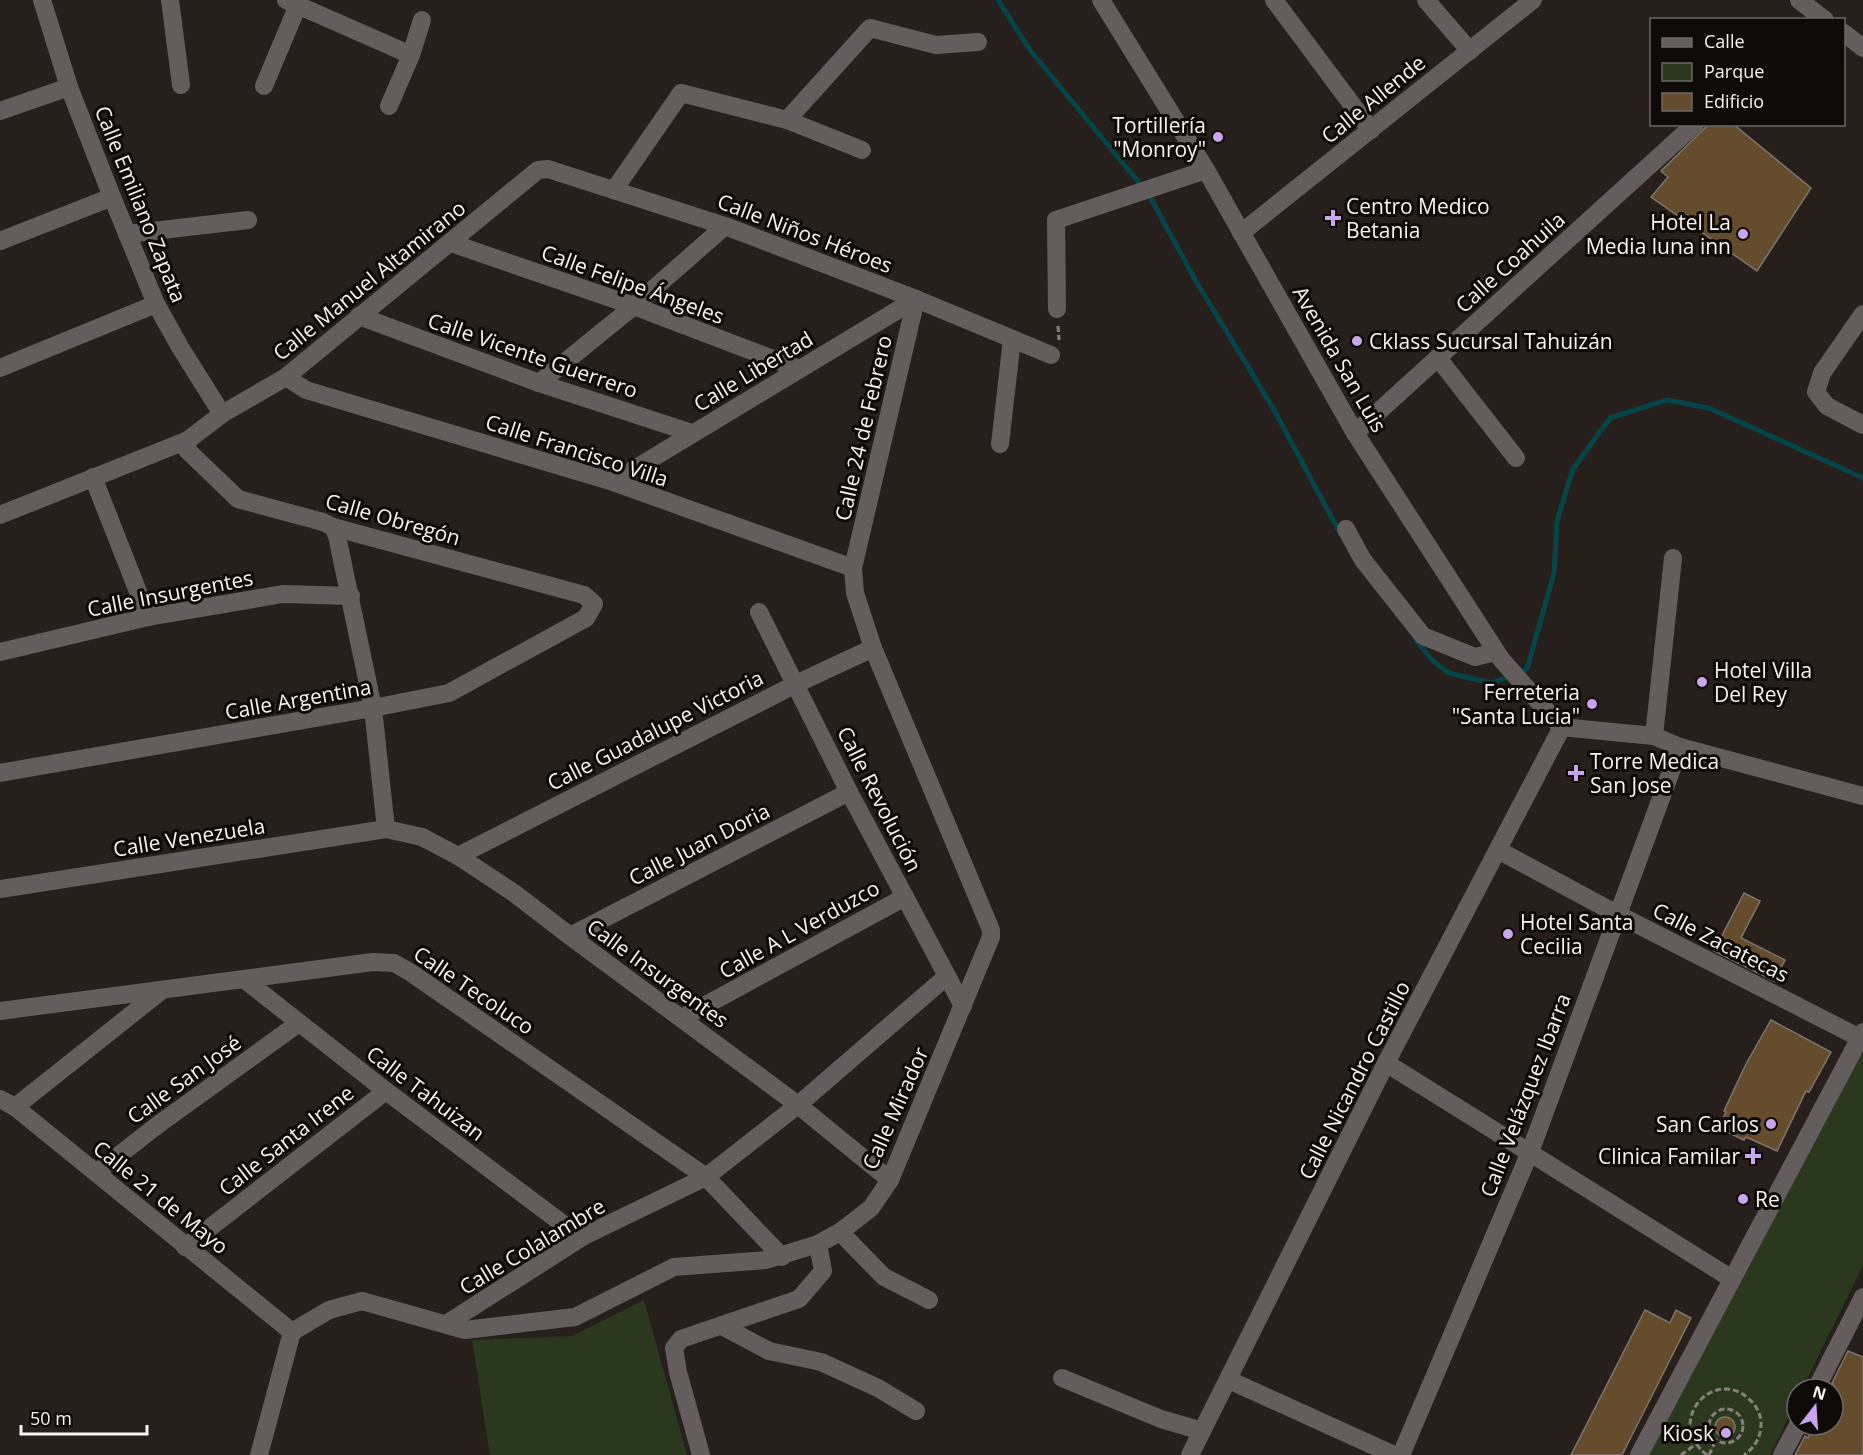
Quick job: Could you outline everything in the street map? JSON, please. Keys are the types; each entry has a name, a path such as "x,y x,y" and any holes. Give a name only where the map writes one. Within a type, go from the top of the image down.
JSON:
{"street":[{"name":"Calle Emiliano Zapata","path":"42,0 69,87 156,304 222,414"},
{"path":"170,0 181,86"},
{"name":"Avenida San Luis","path":"1101,0 1206,170 1355,433 1499,655 1562,727"},
{"path":"1274,0 1371,130"},
{"path":"1426,0 1470,51"},
{"name":"Calle Allende","path":"1241,233 1533,0"},
{"path":"1799,0 1818,17"},
{"path":"264,86 292,2 411,55"},
{"path":"389,106 411,55 422,20"},
{"path":"787,120 870,28 936,45 978,42"},
{"path":"1845,34 1863,48"},
{"path":"0,111 69,87"},
{"path":"614,190 681,93 787,120 862,150"},
{"name":"Calle Coahuila","path":"1355,433 1693,126"},
{"name":"Calle Niños Héroes","path":"538,170 548,169 725,226 916,299 1051,355"},
{"name":"Calle Manuel Altamirano","path":"0,515 188,440 222,414 286,377 538,170"},
{"path":"1058,309 1056,220 1206,170"},
{"path":"0,241 112,197"},
{"path":"127,234 248,220"},
{"path":"539,383 634,306 725,226"},
{"name":"Calle Felipe Ángeles","path":"451,243 634,306 799,369"},
{"name":"Calle Libertad","path":"613,482 916,299"},
{"name":"Calle 24 de Febrero","path":"916,299 853,568 855,593 873,648 991,930"},
{"path":"0,368 156,304"},
{"path":"1863,314 1822,373 1815,392 1827,406 1863,425"},
{"name":"Calle Vicente Guerrero","path":"359,316 539,383 692,434"},
{"path":"1000,444 1012,339"},
{"path":"1438,358 1516,458"},
{"name":"Calle Francisco Villa","path":"286,377 306,390 613,482 853,568"},
{"name":"Calle Obregón","path":"188,440 187,450 238,499 584,595 594,604 586,618"},
{"path":"93,477 148,617"},
{"path":"333,527 351,596 373,708 386,829"},
{"path":"1346,529 1363,560 1423,636 1475,657 1499,655"},
{"path":"1654,736 1673,558"},
{"name":"Calle Insurgentes","path":"0,652 148,617 283,594 351,596"},
{"name":"Calle Revolución","path":"759,612 849,792 963,1006"},
{"name":"Calle Argentina","path":"1,768 373,708 449,693 586,618"},
{"name":"Calle Guadalupe Victoria","path":"458,856 796,684 873,648"},
{"path":"1562,727 1654,736 1680,747 1863,796"},
{"name":"Calle Nicandro Castillo","path":"1190,1455 1386,1063 1562,727"},
{"name":"Calle Velázquez Ibarra","path":"1401,1455 1530,1152 1680,747"},
{"name":"Calle Juan Doria","path":"570,936 849,792"},
{"name":"Calle Insurgentes","path":"386,829 422,837 458,856 514,893 798,1105 890,1180"},
{"name":"Calle Venezuela","path":"0,890 386,829"},
{"name":"Calle Zacatecas","path":"1498,850 1617,914 1861,1035"},
{"name":"Calle A L Verduzco","path":"682,1018 905,897"},
{"name":"Calle Mirador","path":"292,1332 329,1310 362,1301 465,1330 575,1317 674,1267 782,1257 818,1244 840,1232 871,1208 890,1180 991,937 991,930"},
{"name":"Calle Tecoluco","path":"0,1011 373,962 394,963 706,1177 782,1257"},
{"name":"Calle Colalambre","path":"446,1324 584,1236 706,1177 798,1105 946,977"},
{"name":"Calle Tahuizan","path":"245,980 386,1091 571,1230 584,1236"},
{"path":"7,1103 163,989"},
{"name":"Calle San José","path":"96,1173 159,1124 299,1023"},
{"path":"1639,1455 1861,1035"},
{"path":"1386,1063 1732,1279"},
{"name":"Calle Santa Irene","path":"185,1247 386,1091"},
{"name":"Calle 21 de Mayo","path":"7,1103 292,1332"},
{"path":"840,1232 884,1277 929,1300"},
{"path":"701,1455 678,1372 674,1348 681,1339 799,1299 823,1271 818,1244"},
{"path":"1822,1377 1863,1297"},
{"path":"722,1326 769,1351 821,1362 878,1388 916,1411"},
{"path":"259,1455 292,1332"},
{"path":"1062,1378 1161,1419 1202,1431"},
{"path":"1229,1380 1394,1455"},
{"path":"1782,1455 1792,1437"}],"path":[{"path":"1051,355 1058,353 1059,347 1058,309"},
{"path":"1714,1444 1708,1455 1696,1444 1690,1429 1690,1418 1696,1404 1705,1396 1721,1389 1734,1390 1746,1396 1754,1404 1761,1420 1758,1439 1744,1455"},
{"path":"1727,1408 1739,1414 1743,1425 1742,1434 1724,1443 1713,1437 1708,1425 1713,1413 1727,1408"},
{"path":"1681,1455 1696,1444"}],"green space":[{"path":"1854,1051 1863,1055 1863,1265 1808,1377 1785,1377 1785,1424 1770,1455 1644,1455"},
{"path":"644,1300 687,1455 490,1455 472,1340 572,1336"}],"building":[{"name":"Hotel La Media luna inn","path":"1707,126 1735,126 1811,188 1757,271 1651,197 1668,177 1661,171"},
{"path":"1744,893 1760,901 1741,938 1785,960 1774,981 1714,951"},
{"path":"1771,1020 1831,1052 1809,1092 1806,1091 1777,1151 1718,1128 1746,1064"},
{"path":"1645,1310 1670,1323 1676,1310 1691,1318 1622,1455 1571,1455"},
{"path":"1848,1351 1863,1357 1863,1455 1795,1455 1804,1437 1845,1437 1845,1377 1835,1377"},
{"path":"1721,1417 1729,1417 1735,1423 1735,1431 1729,1437 1721,1437 1715,1431 1715,1423"}],"waterway":[{"path":"998,0 1030,50 1149,195 1197,283 1273,408 1341,535"},
{"path":"1519,672 1527,669 1554,573 1557,521 1573,469 1610,418 1667,400 1709,408 1863,478"},
{"path":"1416,640 1432,660 1449,673 1491,683 1510,676"}],"place":[{"name":"Tortillería \"Monroy\"","path":"1218,137"},
{"name":"Centro Medico Betania","path":"1333,218"},
{"name":"Hotel La Media luna inn","path":"1743,234"},
{"name":"Cklass Sucursal Tahuizán","path":"1357,341"},
{"name":"Hotel Villa Del Rey","path":"1702,682"},
{"name":"Ferreteria \"Santa Lucia\"","path":"1592,704"},
{"name":"Torre Medica San Jose","path":"1576,773"},
{"name":"Hotel Santa Cecilia","path":"1508,934"},
{"name":"San Carlos","path":"1771,1124"},
{"name":"Clinica Familar","path":"1753,1156"},
{"name":"Re","path":"1743,1199"},
{"name":"Kiosk","path":"1726,1433"}]}
